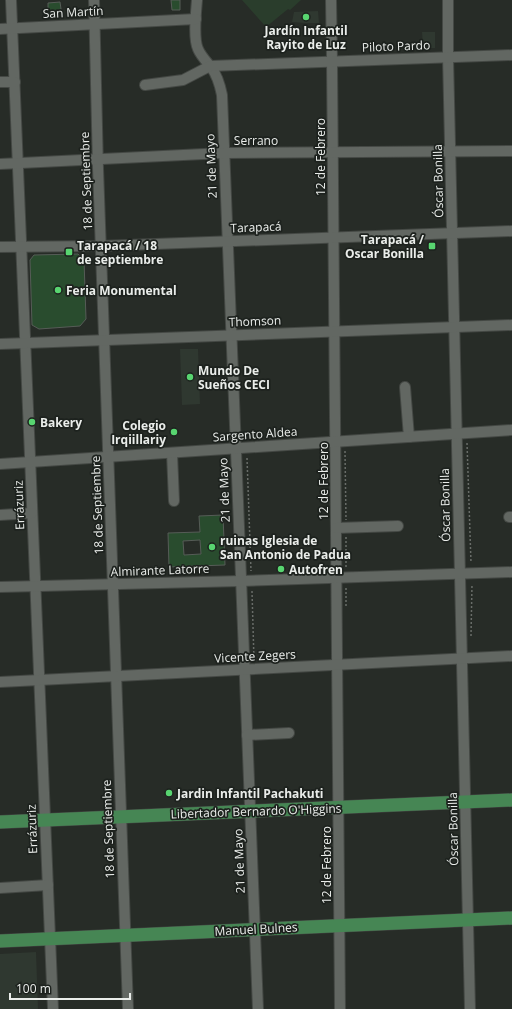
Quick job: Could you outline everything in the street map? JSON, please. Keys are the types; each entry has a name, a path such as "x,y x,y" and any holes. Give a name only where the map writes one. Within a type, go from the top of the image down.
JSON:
{"main road":[{"name":"Libertador Bernardo O'Higgins","path":"0,822 512,800"},
{"name":"Manuel Bulnes","path":"0,941 512,918"}],"street":[{"name":"Errázuriz","path":"11,0 53,1009"},
{"name":"18 de Septiembre","path":"94,0 104,340 128,1009"},
{"name":"12 de Febrero","path":"331,0 336,442 341,528 337,578 340,1009"},
{"name":"Óscar Bonilla","path":"448,0 450,152 470,1009"},
{"name":"21 de Mayo","path":"199,1 196,19 197,47 218,78 221,90 241,581 250,669 247,735 258,1009"},
{"name":"San Martín","path":"0,29 196,19"},
{"name":"Piloto Pardo","path":"210,66 512,55"},
{"path":"145,85 183,80 210,66"},
{"path":"0,82 15,82"},
{"name":"Serrano","path":"0,164 224,153 512,151"},
{"name":"Tarapacá","path":"0,247 101,246 512,232"},
{"name":"Thomson","path":"0,344 512,325"},
{"path":"405,387 409,437"},
{"name":"Sargento Aldea","path":"0,464 512,430"},
{"path":"172,453 174,501"},
{"path":"0,515 32,513"},
{"path":"341,528 398,526"},
{"name":"Almirante Latorre","path":"0,587 512,572"},
{"name":"Vicente Zegers","path":"0,682 512,656"},
{"path":"247,735 289,733"},
{"path":"0,888 48,886"}],"path":[{"path":"468,443 471,563"},
{"path":"345,452 341,528 346,568"},
{"path":"247,458 251,571"},
{"path":"471,641 472,584"},
{"path":"250,669 252,591"}],"shaded area":[{"name":"Jardín Infantil Rayito de Luz","path":"318,11 319,23 292,22 294,12"},
{"path":"422,32 435,32 435,48 423,48"},
{"name":"Mundo De Sueños CECI","path":"180,349 198,349 200,404 182,405"},
{"path":"36,952 38,1009 0,1009 0,954"}],"green space":[{"path":"242,0 301,0 266,27"}],"building":[{"path":"171,0 180,0 180,10 172,10"},
{"path":"60,2 62,16 48,17 48,3"},
{"name":"Feria Monumental","path":"78,254 84,260 86,319 80,326 39,329 32,325 30,260 34,255"},
{"path":"223,515 225,565 169,567 168,533 200,532 199,516","holes":["200,540 201,554 184,555 183,541"]}],"place":[{"name":"Jardín Infantil Rayito de Luz","path":"306,17"},
{"name":"Tarapacá / Oscar Bonilla","path":"432,246"},
{"name":"Tarapacá / 18 de septiembre","path":"69,252"},
{"name":"Feria Monumental","path":"58,290"},
{"name":"Mundo De Sueños CECI","path":"190,377"},
{"name":"Bakery","path":"32,422"},
{"name":"Colegio Irqiillariy","path":"174,432"},
{"name":"ruinas Iglesia de San Antonio de Padua","path":"212,547"},
{"name":"Autofren","path":"281,569"},
{"name":"Jardin Infantil Pachakuti","path":"169,793"}]}
